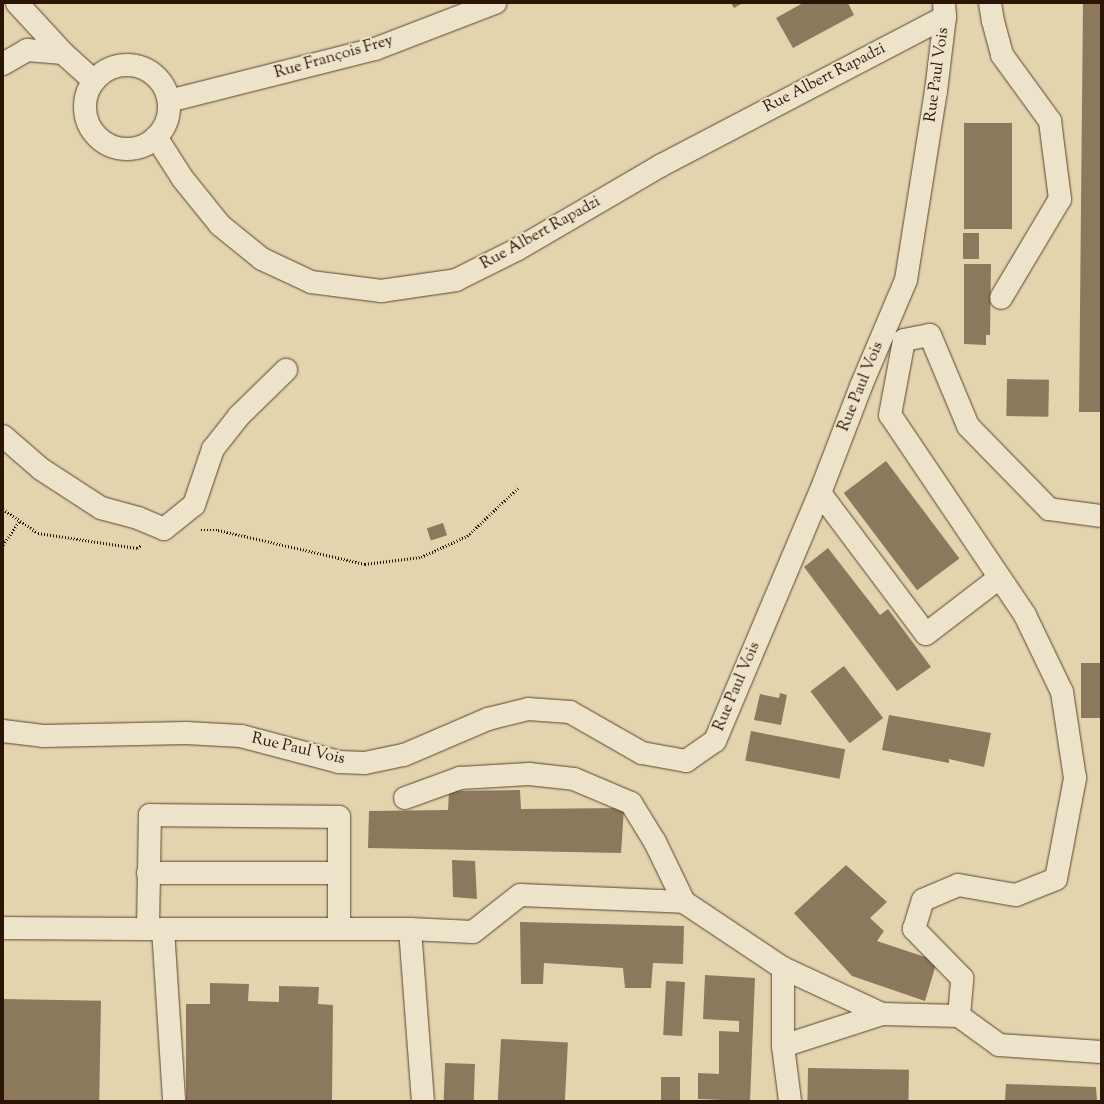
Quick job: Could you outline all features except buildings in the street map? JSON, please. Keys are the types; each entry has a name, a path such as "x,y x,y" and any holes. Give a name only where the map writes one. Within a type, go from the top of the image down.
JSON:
{"street":[{"path":"17,3 63,53 94,82"},
{"name":"Rue François Frey","path":"169,101 375,49 495,3"},
{"path":"990,3 1002,55 1050,121 1060,199 1001,298"},
{"name":"Rue Albert Rapadzi","path":"156,137 183,179 220,225 262,259 311,282 380,292 456,280 518,249 662,165 944,10"},
{"name":"Rue Paul Vois","path":"3,732 43,736 186,733 241,736 339,762 365,763 404,755 488,719 528,709 570,712 642,753 686,761 715,741 820,493 861,386 906,280 936,91 944,10"},
{"path":"3,64 27,50 63,53"},
{"path":"131,65 144,68 156,76 160,81 169,101 169,114 164,127 156,137 145,145 132,149 118,148 105,142 94,133 88,121 85,108 87,94 94,82 104,72 116,66 131,65"},
{"path":"959,1016 962,978 914,929 922,900 958,885 1016,895 1056,880 1075,778 1062,692 1025,616 890,414 904,340 930,335 968,426 1049,509 1101,516"},
{"path":"3,436 41,469 101,508 138,518 164,529 194,504 213,448 239,416 286,370"},
{"path":"820,493 926,634 999,578"},
{"path":"405,798 460,778 529,774 574,779 631,803 655,842 684,902 783,968 882,1014"},
{"path":"174,1101 148,873 150,815 338,817 339,929"},
{"path":"148,873 339,873"},
{"path":"3,928 410,929 473,932 520,894 684,902"},
{"path":"410,929 423,1101"},
{"path":"783,968 783,1046 790,1101"},
{"path":"783,1046 882,1014 959,1016 999,1045 1101,1052"}],"path":[{"path":"3,509 38,532 136,548 164,529 218,530 365,564 421,557 467,536 518,488"},
{"path":"3,545 20,520"}]}
